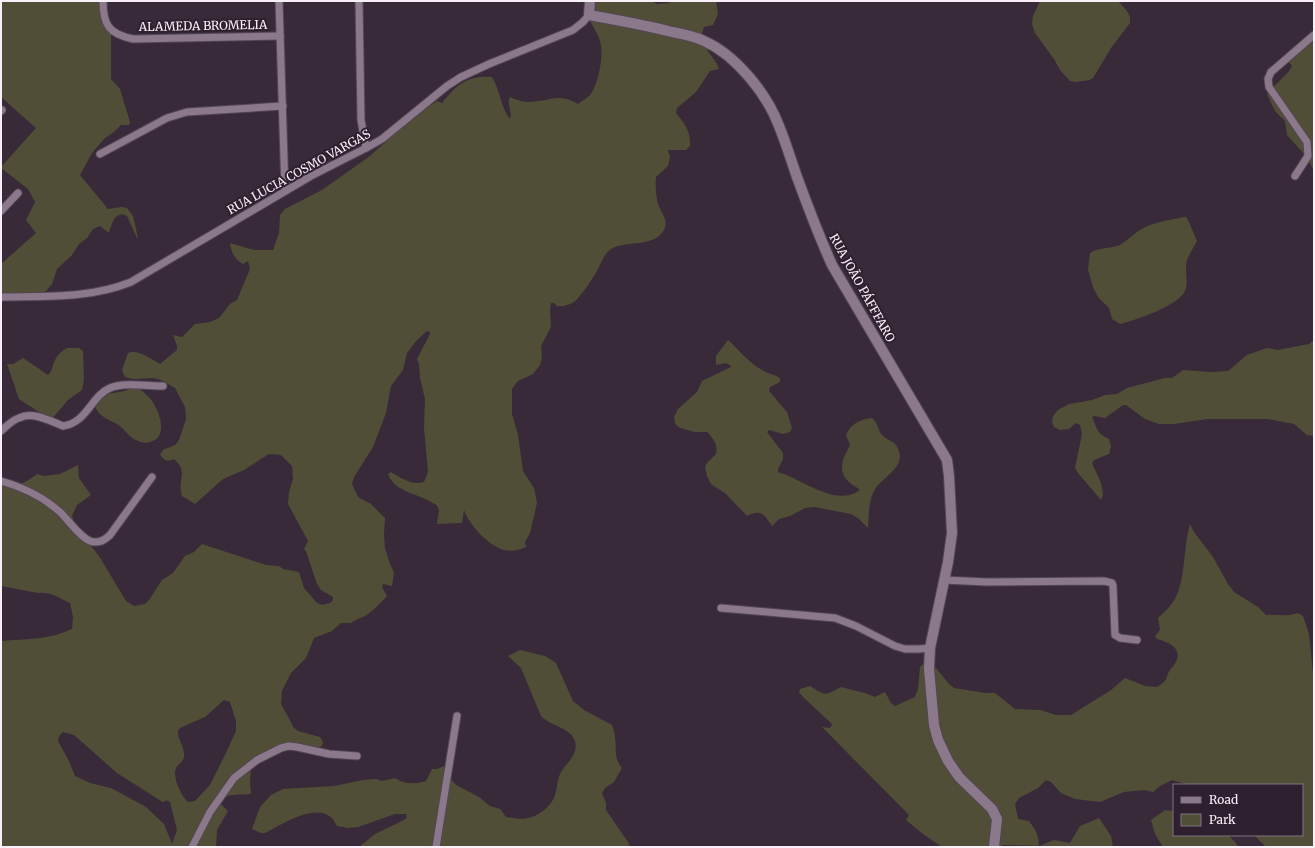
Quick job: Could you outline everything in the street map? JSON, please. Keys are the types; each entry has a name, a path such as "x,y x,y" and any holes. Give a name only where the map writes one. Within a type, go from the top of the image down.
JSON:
{"street":[{"path":"279,1 280,36"},
{"path":"359,1 361,120 366,148"},
{"path":"589,15 590,1"},
{"name":"ALAMEDA BROMELIA","path":"103,2 107,25 113,32 122,37 133,39 280,36 285,191"},
{"name":"RUA LUCIA COSMO VARGAS","path":"1,297 74,296 105,292 144,276 285,191 382,138 447,86 461,77 573,30 589,15"},
{"name":"RUA JOÃO PÁFFFARO","path":"589,15 654,27 695,37 705,41 728,55 755,84 765,98 779,126 818,233 832,265 947,460 949,468 952,533 948,562 930,648 929,659 934,725 938,740 948,761 959,777 992,809 996,819 994,847"},
{"path":"1295,176 1308,156 1307,142 1269,86 1268,79 1271,72 1314,35"},
{"path":"100,154 178,113 282,106"},
{"path":"1,211 18,193"},
{"path":"1,431 18,418 26,415 34,416 63,426 68,426 81,418 103,392 110,388 127,385 163,386"},
{"path":"1,481 26,490 59,512 85,538 98,542 105,540 110,535 152,477"},
{"path":"944,580 988,582 1112,582 1114,586 1115,635 1120,638 1137,640"},
{"path":"721,608 835,618 856,626 895,646 905,649 930,648"},
{"path":"436,847 457,716"},
{"path":"192,847 210,812 234,778 257,760 281,748 289,746 329,754 357,756"}],"green space":[{"path":"1,1 105,1 105,19 111,31 111,79 120,89 130,122 129,125 121,125 105,138 92,153 80,175 108,209 122,207 127,208 133,216 138,238 127,216 117,216 111,225 109,233 100,226 93,229 87,238 79,244 72,255 57,269 52,284 46,291 38,294 1,298 1,264 36,233 26,220 35,202 28,189 1,167 36,128 1,97"},
{"path":"584,1 651,1 657,4 669,3 671,1 716,1 718,14 713,25 704,27 700,40 719,69 710,71 696,92 677,108 676,113 685,125 690,136 690,146 686,150 668,150 670,157 668,166 656,177 657,201 666,223 664,230 659,236 647,242 617,246 611,249 605,255 588,286 574,302 561,306 551,303 551,327 541,346 542,358 540,365 533,374 518,381 512,389 512,414 518,435 523,471 534,488 537,503 530,533 525,542 526,547 507,551 498,548 480,534 470,522 464,510 462,523 437,524 439,512 436,505 400,488 391,480 388,474 391,472 407,481 420,483 424,482 428,472 424,428 425,399 417,359 430,334 430,332 427,331 416,341 407,353 403,370 391,386 386,413 373,447 354,477 352,484 358,497 371,504 385,518 385,548 394,573 392,586 383,584 382,587 387,596 376,608 366,615 351,623 341,623 332,631 314,638 306,658 291,673 282,691 281,704 293,727 298,731 320,737 323,742 322,746 315,749 280,748 254,762 251,769 251,794 229,796 221,798 218,801 228,811 217,830 216,847 1,847 1,641 46,637 63,633 72,629 73,617 70,603 54,595 1,586 1,485 12,486 20,484 37,474 44,476 60,474 78,465 79,478 91,495 77,505 72,516 77,528 99,556 126,601 134,606 145,604 162,580 173,573 185,556 194,552 202,544 266,565 279,566 283,569 299,572 304,588 317,603 322,605 330,603 333,600 333,597 321,590 317,584 304,549 308,541 288,504 289,492 293,479 292,466 281,455 269,454 244,470 223,479 195,504 182,496 181,468 174,459 166,460 160,455 163,450 175,445 179,440 186,419 185,407 175,388 161,380 153,378 133,379 125,377 122,370 128,353 140,353 160,364 177,350 173,335 182,337 195,324 210,322 219,318 230,304 237,300 250,269 248,261 243,264 232,253 230,243 254,250 273,250 279,233 280,215 285,209 322,190 370,156 416,115 437,101 442,103 452,91 463,82 476,78 492,77 510,119 510,97 528,102 558,98 570,100 578,104 586,99 591,94 597,80 601,58 601,44 588,17","holes":["224,700 230,702 236,721 236,731 210,785 195,801 188,802 180,791 175,776 176,768 183,760 184,756 178,730 205,717","63,732 74,735 117,773 161,801 164,802 166,800 170,802 177,830 172,844 164,824 146,807 111,788 90,783 75,776 58,741 59,736"]},
{"path":"1040,1 1118,1 1127,11 1130,17 1130,23 1111,48 1093,78 1076,82 1070,81 1060,70 1035,33 1032,24 1033,16"},
{"path":"1314,39 1314,171 1306,156 1287,135 1285,121 1275,111 1267,94 1290,70 1292,66 1289,62 1292,56"},
{"path":"1185,217 1187,218 1197,241 1187,260 1187,284 1181,297 1166,307 1146,316 1120,324 1112,319 1109,308 1098,297 1093,287 1088,270 1090,253 1120,245 1137,232 1150,225"},
{"path":"728,340 757,367 780,378 780,382 770,387 769,391 787,412 792,428 790,432 783,434 769,430 767,432 783,453 783,459 778,472 830,494 840,496 850,495 860,490 848,481 842,471 842,462 850,445 846,435 850,428 860,421 872,418 881,434 896,445 900,459 893,471 878,486 872,495 868,528 859,519 851,514 814,507 805,508 790,516 779,519 772,526 767,518 762,514 756,513 747,516 726,494 711,484 705,467 716,454 715,442 707,432 694,432 678,427 675,423 674,417 678,409 697,392 702,381 731,367 726,363 716,365 716,356"},
{"path":"1314,340 1314,436 1307,435 1294,424 1267,419 1207,419 1174,424 1159,424 1145,419 1126,405 1123,405 1105,418 1095,416 1092,417 1098,430 1102,435 1109,439 1111,446 1109,454 1094,460 1092,463 1103,491 1101,500 1075,468 1082,434 1080,425 1076,423 1069,429 1060,430 1054,427 1052,422 1053,416 1058,410 1069,404 1092,400 1105,395 1117,394 1127,388 1165,378 1172,378 1183,370 1210,372 1228,371 1247,355 1268,348 1278,350 1309,344"},
{"path":"67,348 79,348 83,351 84,379 82,390 68,400 51,420 19,399 7,364 13,364 23,358 48,375 51,372 57,356"},
{"path":"136,386 151,400 161,421 161,432 159,436 155,440 144,443 135,440 120,426 100,415 95,405 101,395 125,391"},
{"path":"1190,524 1194,532 1213,557 1234,592 1258,607 1266,615 1287,615 1298,613 1303,616 1309,634 1314,683 1314,847 1266,847 1255,836 1303,836 1303,784 1186,784 1172,780 1160,786 1153,792 1144,790 1124,792 1100,802 1075,799 1061,793 1051,782 1046,780 1038,788 1019,798 1015,804 1018,819 1029,821 1036,832 1039,846 1003,845 1000,847 942,847 906,820 909,815 822,727 830,728 832,725 803,697 799,692 800,689 810,686 825,694 841,687 875,697 885,692 891,703 895,706 915,697 918,689 920,667 924,663 936,668 954,688 985,693 995,693 1015,709 1040,710 1056,715 1071,715 1111,690 1125,678 1145,686 1157,687 1165,680 1174,666 1178,655 1177,651 1171,644 1157,639 1155,636 1160,630 1158,618 1173,602 1180,585"},
{"path":"520,650 545,656 556,663 573,701 584,710 612,725 615,736 616,757 622,768 614,782 605,788 602,793 606,803 606,810 630,847 359,847 375,834 404,820 407,817 406,814 395,814 358,827 348,828 337,826 332,818 317,812 298,816 265,833 252,829 260,807 271,795 283,789 334,786 363,780 376,779 382,781 395,778 406,783 418,783 426,781 432,769 437,769 444,766 444,771 456,785 479,797 490,806 500,809 506,817 525,819 539,813 549,805 554,798 560,774 571,759 576,746 575,741 569,733 541,716 521,668 508,656"},
{"path":"1165,810 1173,811 1173,836 1229,836 1238,847 1163,847 1155,834 1151,820"},
{"path":"1099,818 1111,836 1113,847 1040,846 1054,840 1070,843 1080,826"}]}
